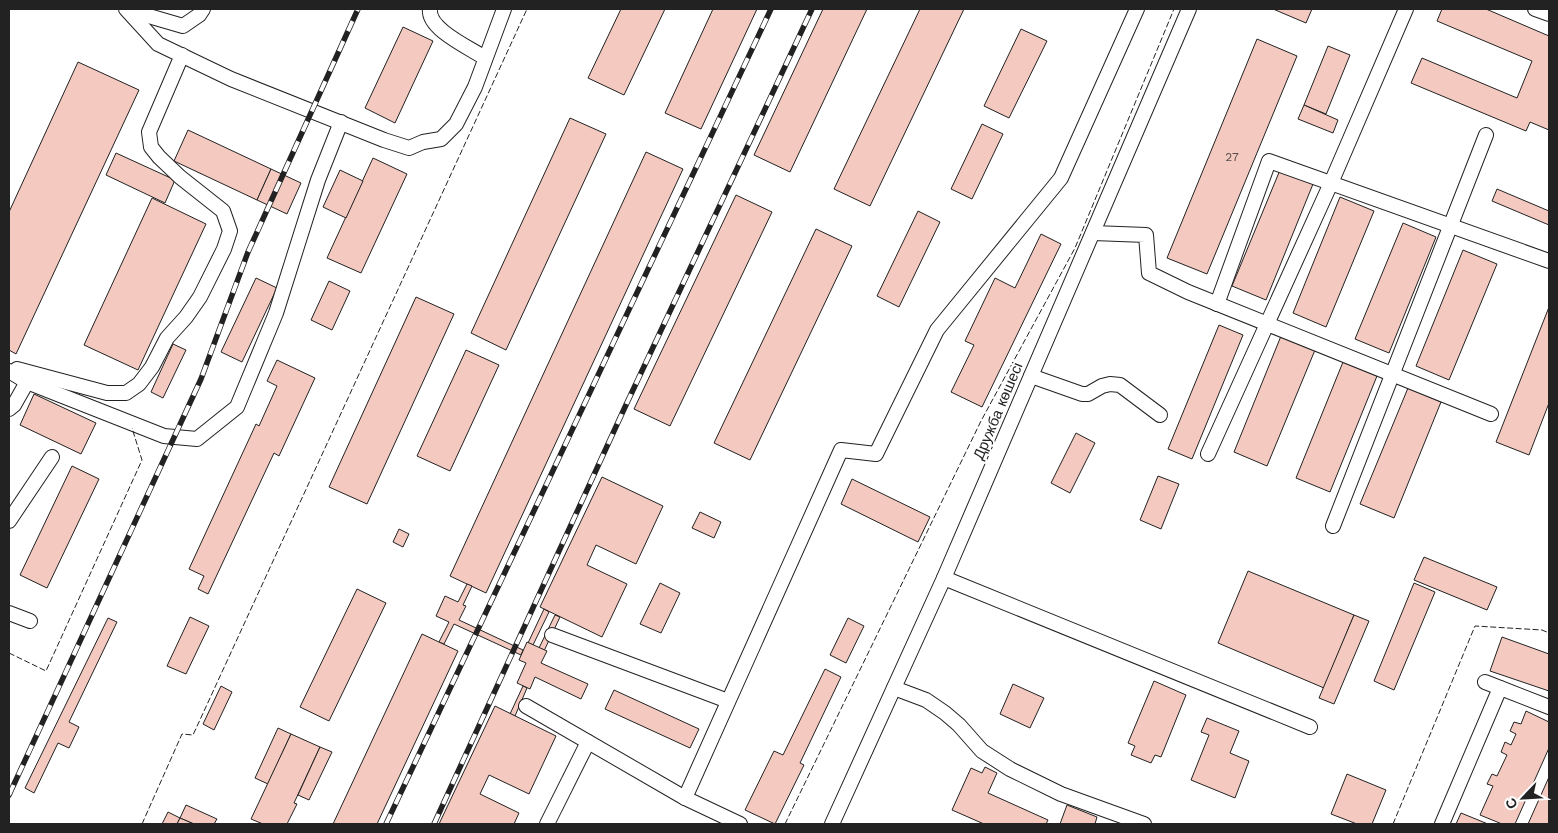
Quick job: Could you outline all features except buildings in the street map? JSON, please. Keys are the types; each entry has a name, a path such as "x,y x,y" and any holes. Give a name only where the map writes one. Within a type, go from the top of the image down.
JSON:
{"street":[{"path":"127,9 184,26 199,15 203,9"},
{"path":"127,9 158,44 231,79 384,140 409,148 424,142 441,139 456,124 474,87 504,9"},
{"path":"430,9 429,14 434,23 447,34 485,58"},
{"path":"684,798 841,450 876,454 937,330 1061,178 1137,9"},
{"name":"Дружба көшесі","path":"832,824 944,578 1189,9"},
{"path":"1208,454 1331,183 1406,9"},
{"path":"1535,9 1549,14"},
{"path":"9,367 108,393 126,393 139,384 152,367 167,338 186,317 200,297 230,232 223,211 180,177 151,148 149,132 182,55"},
{"path":"9,372 28,382 164,436 197,440 237,407 276,313 318,180 341,122"},
{"path":"1333,526 1486,135"},
{"path":"1217,304 1269,161 1549,261"},
{"path":"1093,233 1146,235 1149,273 1217,304 1491,414"},
{"path":"1032,376 1082,394 1088,394 1110,384 1120,385 1160,415"},
{"path":"9,409 14,405 28,382"},
{"path":"9,521 52,457"},
{"path":"944,578 1310,727"},
{"path":"9,613 30,621"},
{"path":"552,636 728,701"},
{"path":"1485,682 1549,706"},
{"path":"894,688 926,700 945,712 982,751 1010,769 1061,794 1144,824"},
{"path":"1442,824 1500,688"},
{"path":"526,706 684,798 740,824"},
{"path":"547,824 588,742"}],"railway":[{"path":"9,795 201,379 248,252 358,9"},
{"path":"386,824 771,9"},
{"path":"434,824 625,407 812,9"}],"fence":[{"path":"142,824 182,734 193,735 527,9"},
{"path":"785,824 981,421 1075,248 1174,9"},
{"path":"9,653 46,671 142,460 132,428"},
{"path":"1393,824 1475,626 1542,630 1549,633"}]}
